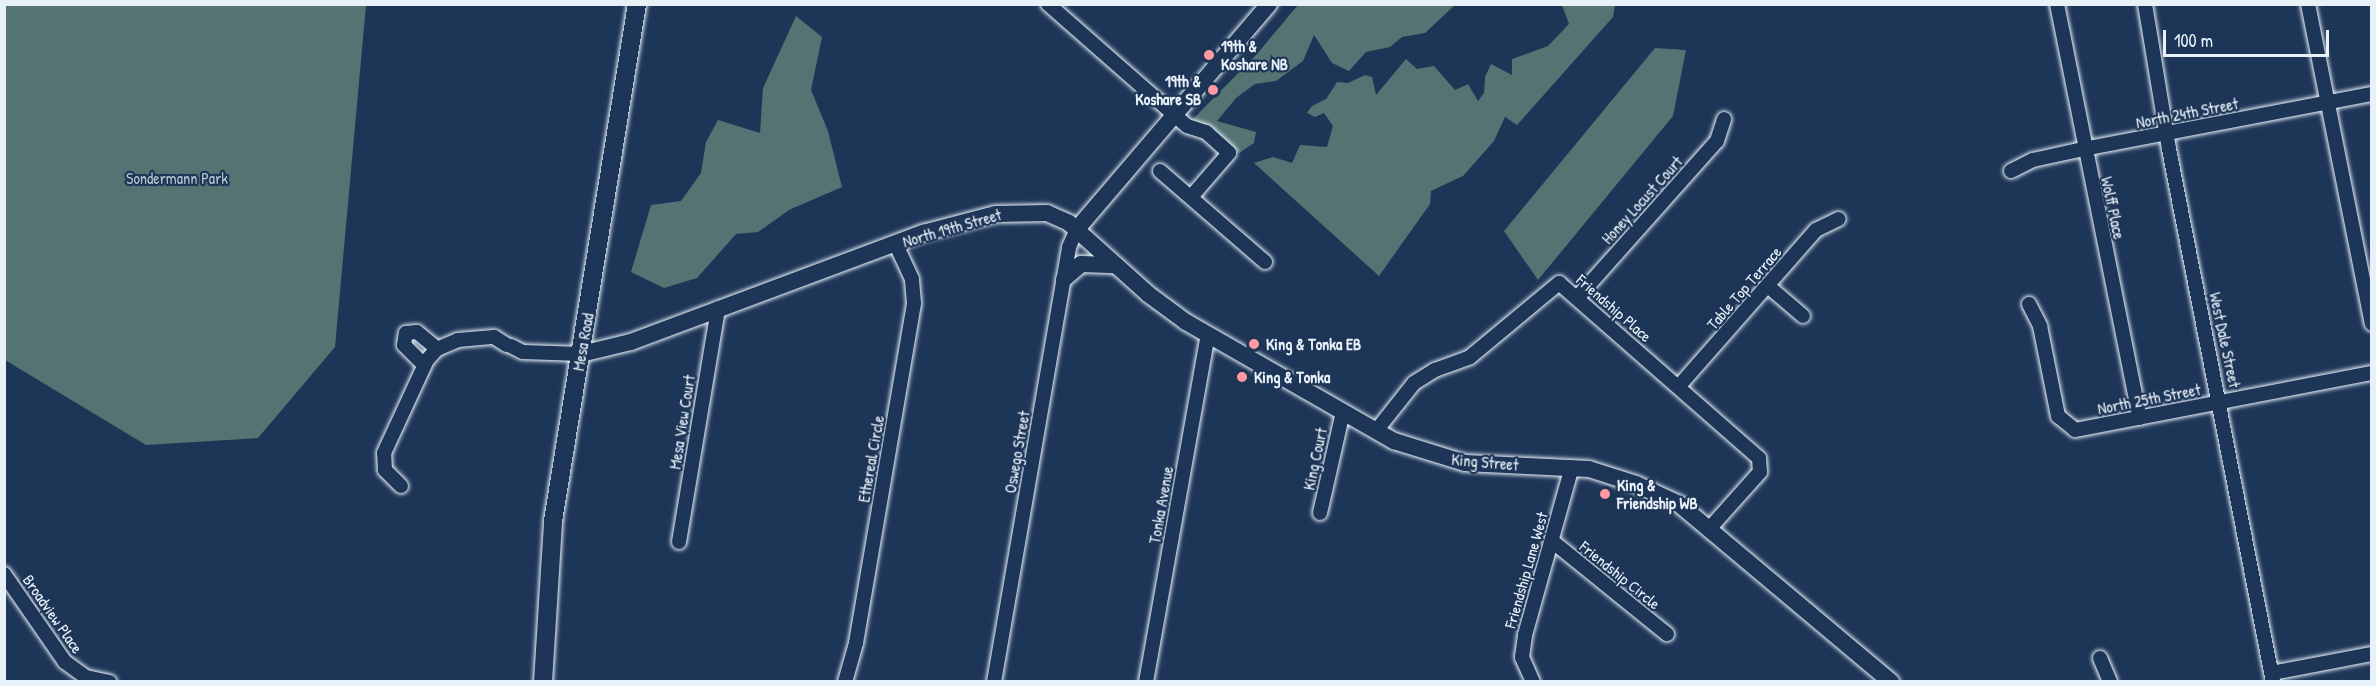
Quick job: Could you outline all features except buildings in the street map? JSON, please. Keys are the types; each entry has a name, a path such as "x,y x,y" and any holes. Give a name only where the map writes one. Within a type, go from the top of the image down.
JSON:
{"main road":[{"name":"Mesa Road","path":"543,681 553,521 637,4"}],"street":[{"path":"1048,4 1187,126 1206,132 1229,153 1191,197"},
{"path":"1077,229 1269,4"},
{"name":"Wolff Place","path":"2057,4 2084,149 2140,418"},
{"name":"West Dale Street","path":"2145,4 2272,677"},
{"path":"2308,4 2372,324"},
{"name":"North 24th Street","path":"2011,171 2033,160 2084,149 2372,94"},
{"name":"Honey Locust Court","path":"1577,298 1717,141 1724,119"},
{"path":"1160,171 1265,262"},
{"name":"North 19th Street","path":"581,354 631,342 718,308 960,222 1018,212 1047,213 1077,229"},
{"name":"Table Top Terrace","path":"1679,386 1816,230 1839,219"},
{"name":"King Street","path":"1077,229 1169,311 1376,432 1409,448 1465,463 1572,467 1604,473 1660,494 1710,528 1891,681"},
{"name":"Oswego Street","path":"993,681 1064,279 1077,229"},
{"name":"Ethereal Circle","path":"845,681 855,612 914,303 912,279 896,244"},
{"path":"1064,279 1081,264 1116,265"},
{"name":"Friendship Place","path":"1376,432 1414,383 1435,370 1470,357 1559,283 1679,386 1762,465 1760,472 1710,528"},
{"path":"1768,286 1803,316"},
{"name":"North 25th Street","path":"2029,303 2040,326 2058,416 2075,430 2372,373"},
{"name":"Mesa View Court","path":"679,542 718,308"},
{"path":"424,365 404,345 406,333 417,332 437,349"},
{"name":"Tonka Avenue","path":"1146,681 1208,335"},
{"path":"401,486 386,470 383,460 424,365 437,349 458,340 478,340 488,346 509,346 523,352 532,350 581,354"},
{"name":"King Court","path":"1320,513 1343,412"},
{"name":"Friendship Lane West","path":"1533,681 1525,667 1523,646 1572,467"},
{"name":"Friendship Circle","path":"1552,541 1667,634"},
{"name":"Broadview Place","path":"4,574 65,662 86,677 109,681"},
{"path":"2272,677 2372,654"},
{"path":"2100,658 2110,681"}],"green space":[{"name":"Sondermann Park","path":"4,5 366,5 335,347 258,438 146,445 5,360"},
{"path":"1298,5 1455,5 1425,33 1402,37 1390,47 1366,52 1349,71 1332,63 1314,35 1303,61 1276,81 1255,84 1236,98 1217,121 1256,132 1254,143 1239,153 1210,129 1190,122 1256,55"},
{"path":"1562,5 1615,5 1613,17 1517,125 1505,117 1494,141 1463,176 1431,191 1430,204 1379,276 1254,163 1273,157 1292,163 1300,145 1327,147 1333,126 1324,113 1315,117 1307,113 1312,106 1326,99 1337,82 1348,83 1365,75 1372,77 1376,95 1406,59 1417,69 1434,66 1455,90 1468,84 1478,101 1484,93 1485,77 1491,64 1512,75 1512,59 1548,46 1569,24"},
{"path":"796,16 822,37 811,90 828,131 842,187 789,210 758,232 736,234 697,278 664,288 631,272 651,205 681,201 701,173 706,142 718,120 760,133 763,88"},
{"path":"1655,48 1686,50 1673,116 1538,280 1504,231"}],"place":[{"name":"19th & Koshare NB","path":"1209,55"},
{"name":"19th & Koshare SB","path":"1213,90"},
{"name":"King & Tonka EB","path":"1254,344"},
{"name":"King & Tonka","path":"1242,377"},
{"name":"King & Friendship WB","path":"1605,494"}]}
